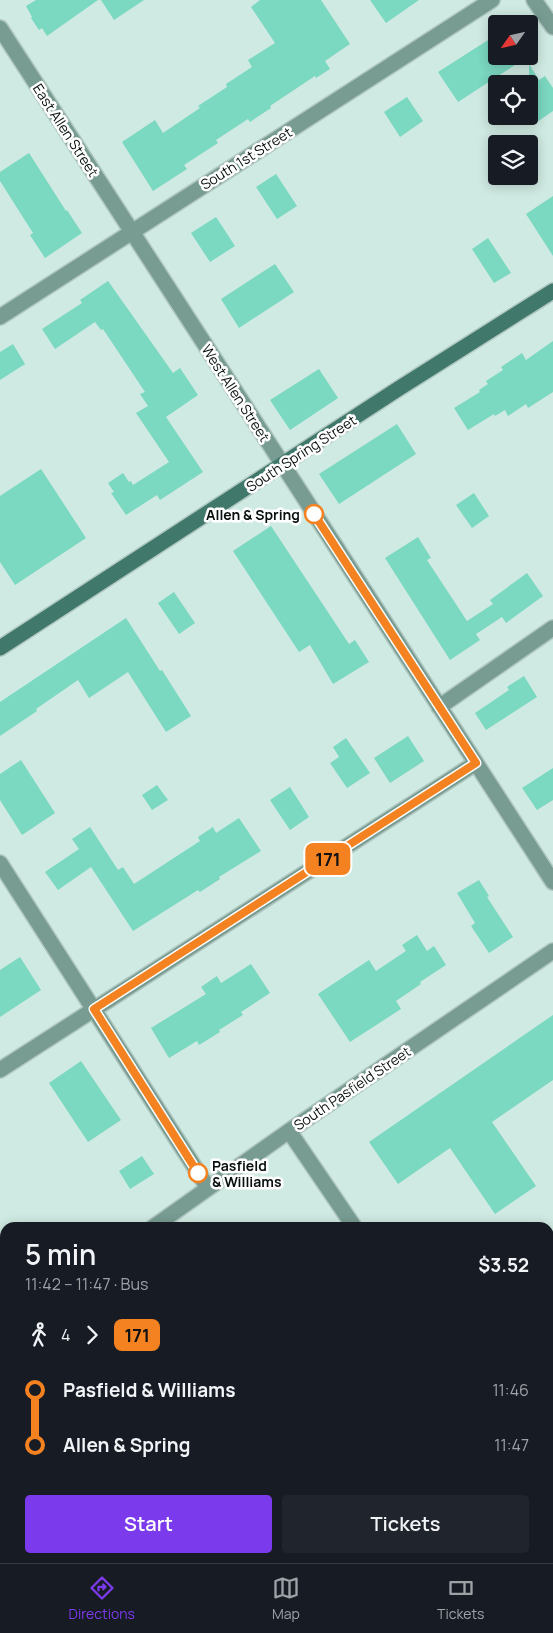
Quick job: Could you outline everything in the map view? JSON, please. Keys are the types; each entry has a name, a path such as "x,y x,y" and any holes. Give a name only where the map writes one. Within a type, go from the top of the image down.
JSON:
{"street":[{"name":"South 1st Street","path":"0,317 492,0"},
{"path":"534,0 553,27"},
{"name":"East Allen Street","path":"0,28 131,232"},
{"name":"West Allen Street","path":"131,232 553,882"},
{"name":"South Spring Street","path":"0,648 553,291"},
{"path":"439,706 553,628"},
{"path":"0,1070 476,763"},
{"path":"0,863 208,1188"},
{"name":"South Pasfield Street","path":"160,1222 289,1131 553,951"},
{"path":"289,1131 351,1222"}],"building":[{"path":"36,0 98,0 47,36 42,28 39,30 26,6"},
{"path":"101,0 144,0 114,20"},
{"path":"260,0 321,0 350,44 325,61 330,69 316,78 315,76 270,106 271,108 250,122 248,119 216,140 218,143 184,165 187,169 153,191 122,142 155,120 163,133 200,108 198,106 227,87 226,84 252,67 248,60 275,43 251,7"},
{"path":"370,0 419,0 386,23"},
{"path":"488,40 488,65 515,65 500,75 488,75 488,83 458,102 438,72"},
{"path":"529,65 530,65 536,75 529,75"},
{"path":"545,76 553,88 553,111 538,121 538,78 539,80"},
{"path":"407,97 423,121 400,137 384,112"},
{"path":"29,153 82,233 45,258 30,235 33,233 0,181 0,172"},
{"path":"276,174 297,206 277,219 256,187"},
{"path":"553,196 553,256 526,214"},
{"path":"216,217 235,246 210,262 191,233"},
{"path":"488,238 511,273 494,283 472,249"},
{"path":"275,264 294,292 239,328 221,299"},
{"path":"108,281 173,373 180,368 198,395 166,417 203,472 160,500 157,495 126,515 111,493 114,492 108,483 123,473 133,485 169,462 136,413 148,406 140,394 145,392 103,329 101,330 95,322 55,349 42,329 82,303 80,300"},
{"path":"553,341 553,392 528,408 526,404 508,416 505,410 495,416 494,414 468,430 454,408 480,392 479,390 488,384 486,381 503,370 501,367 522,353 526,360"},
{"path":"13,344 25,364 0,380 0,352"},
{"path":"319,369 338,398 290,430 270,400"},
{"path":"397,424 416,454 339,504 319,474"},
{"path":"41,469 86,538 15,585 0,562 0,496"},
{"path":"474,493 489,516 472,528 456,505"},
{"path":"271,526 349,644 355,640 369,662 333,684 310,645 299,652 233,551"},
{"path":"418,537 431,558 427,560 467,621 493,604 490,600 527,573 543,596 506,623 502,617 476,634 480,640 450,660 385,558"},
{"path":"174,592 195,623 179,634 158,603"},
{"path":"126,618 191,716 166,732 128,672 89,698 78,680 0,736 0,702"},
{"path":"524,676 537,697 486,730 475,713 509,690 507,687"},
{"path":"408,736 424,761 390,783 374,758"},
{"path":"346,738 370,773 347,788 330,763 339,757 333,747"},
{"path":"21,760 55,813 22,835 0,800 0,774"},
{"path":"553,768 553,800 537,810 522,788"},
{"path":"157,785 168,800 152,810 142,795"},
{"path":"290,787 309,817 290,830 270,800"},
{"path":"239,818 261,851 219,877 220,879 200,892 198,890 133,931 91,867 58,890 45,872 79,849 72,839 90,827 118,870 123,867 134,884 200,841 198,837 213,827 216,833"},
{"path":"479,880 489,896 487,897 513,937 489,953 471,926 475,923 457,893"},
{"path":"417,935 427,951 434,946 446,965 396,1001 401,1009 350,1042 318,994 369,960 376,971 406,951 402,945"},
{"path":"20,957 41,990 0,1017 0,970"},
{"path":"251,964 270,993 241,1012 243,1015 219,1030 220,1032 199,1045 197,1041 169,1058 151,1028 206,994 201,987 217,976 221,983"},
{"path":"553,1015 553,1080 492,1122 536,1186 495,1214 450,1148 398,1184 369,1142"},
{"path":"81,1061 121,1120 88,1142 49,1083"},
{"path":"142,1156 154,1174 130,1189 119,1171"}],"bus line":[{"name":"171","path":"198,1173 94,1009 476,763 314,514"}],"place":[{"name":"Allen & Spring","path":"314,514"},
{"name":"Pasfield & Williams","path":"198,1173"}]}
